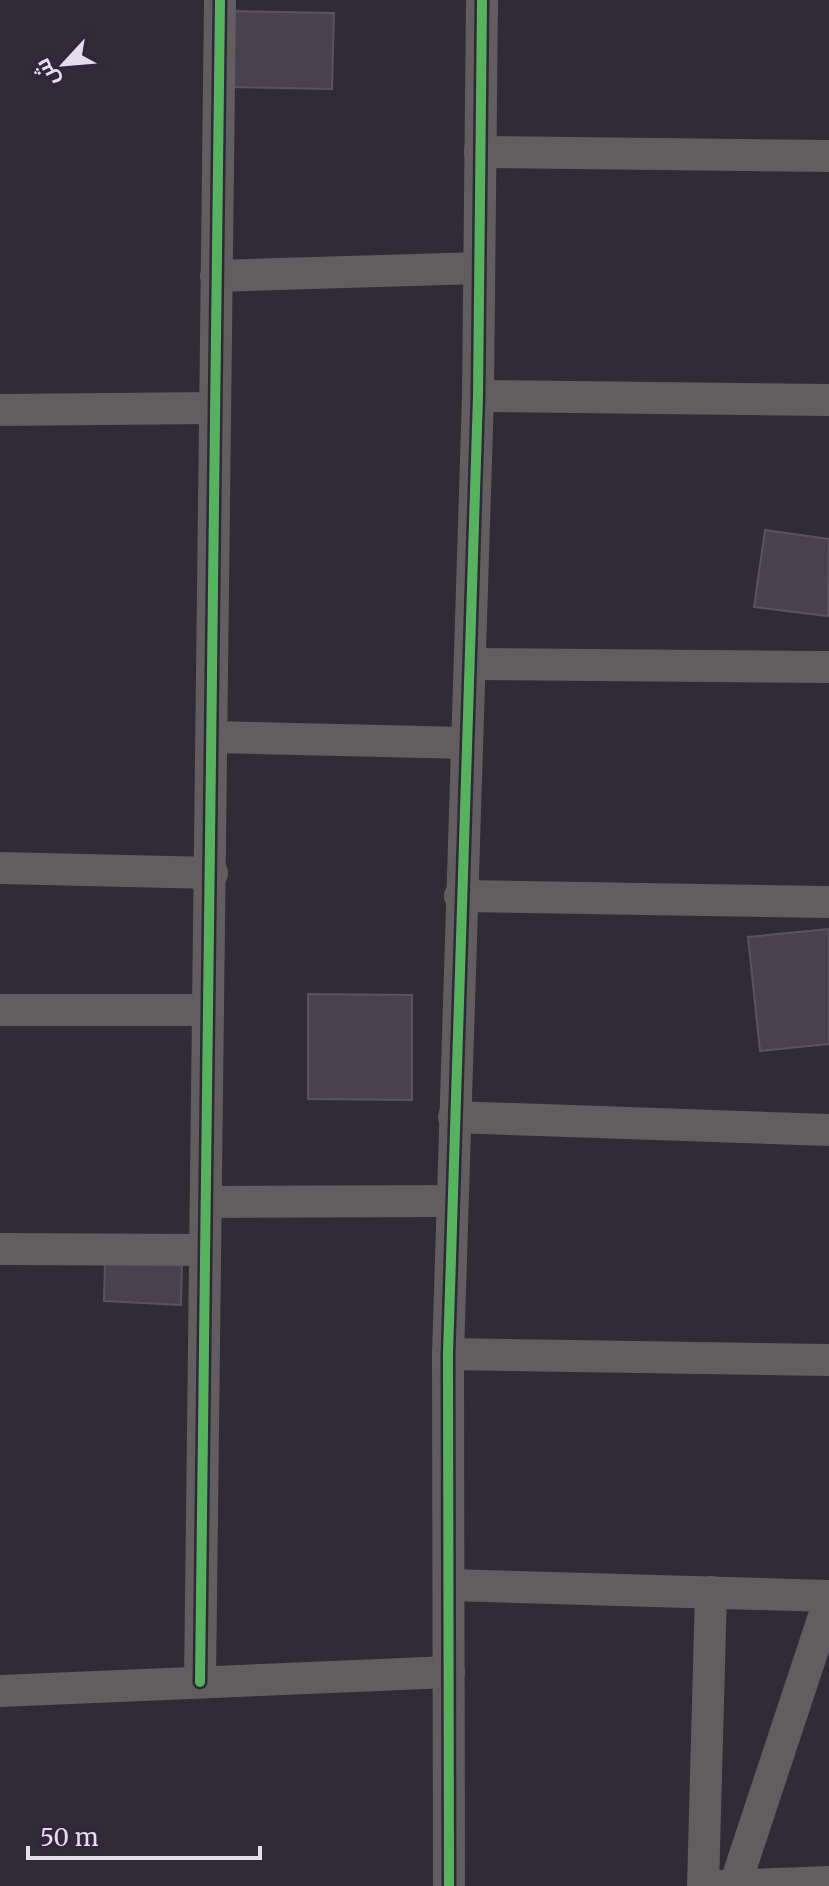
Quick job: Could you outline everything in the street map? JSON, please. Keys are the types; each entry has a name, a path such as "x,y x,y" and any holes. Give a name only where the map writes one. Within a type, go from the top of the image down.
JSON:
{"street":[{"path":"200,1682 220,0"},
{"path":"449,1886 448,1354 478,396 482,0"},
{"path":"480,152 829,156"},
{"path":"216,276 479,268"},
{"path":"478,396 829,400"},
{"path":"0,410 214,408"},
{"path":"471,664 829,667"},
{"path":"213,737 467,743"},
{"path":"0,868 212,873"},
{"path":"460,896 829,902"},
{"path":"0,1010 208,1010"},
{"path":"454,1117 829,1130"},
{"path":"206,1202 452,1201"},
{"path":"0,1249 205,1250"},
{"path":"448,1354 829,1360"},
{"path":"449,1585 829,1598 735,1885"},
{"path":"703,1886 711,1592"},
{"path":"0,1691 449,1672"},
{"path":"721,1886 829,1882"}],"building":[{"path":"229,11 334,13 332,89 227,87"},
{"path":"765,530 829,539 828,616 754,607"},
{"path":"829,929 829,1044 760,1051 748,937"},
{"path":"308,994 412,995 412,1100 308,1099"},
{"path":"105,1259 182,1262 181,1305 104,1301"}],"cycle path":[{"path":"200,1682 220,0"},
{"path":"449,1886 448,1354 478,396 482,0"}]}
